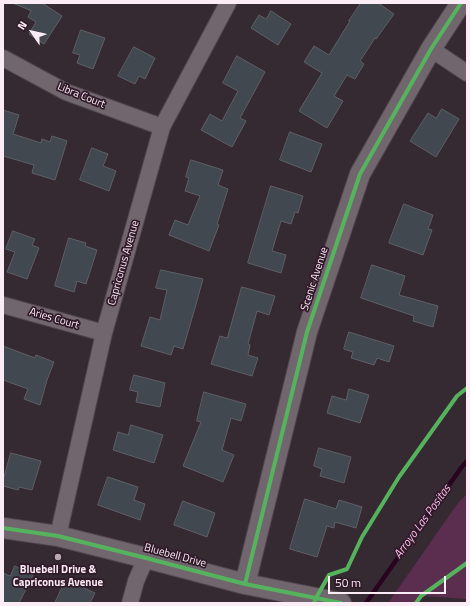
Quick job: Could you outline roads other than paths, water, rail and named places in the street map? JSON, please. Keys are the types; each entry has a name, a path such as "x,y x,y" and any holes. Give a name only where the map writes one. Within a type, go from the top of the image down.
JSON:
{"street":[{"name":"Capriconus Avenue","path":"58,536 104,333 162,127 228,3"},
{"name":"Scenic Avenue","path":"245,584 307,332 360,174 431,49 461,3"},
{"path":"431,49 467,73"},
{"name":"Libra Court","path":"3,58 66,92 162,127"},
{"name":"Aries Court","path":"3,305 104,333"},
{"name":"Bluebell Drive","path":"3,528 58,536 245,584 339,603"},
{"path":"130,603 136,581 146,558"}],"waterway":[{"name":"Arroyo Las Positas","path":"366,603 467,461"}],"place":[{"name":"Bluebell Drive & Capriconus Avenue","path":"58,557"}]}
